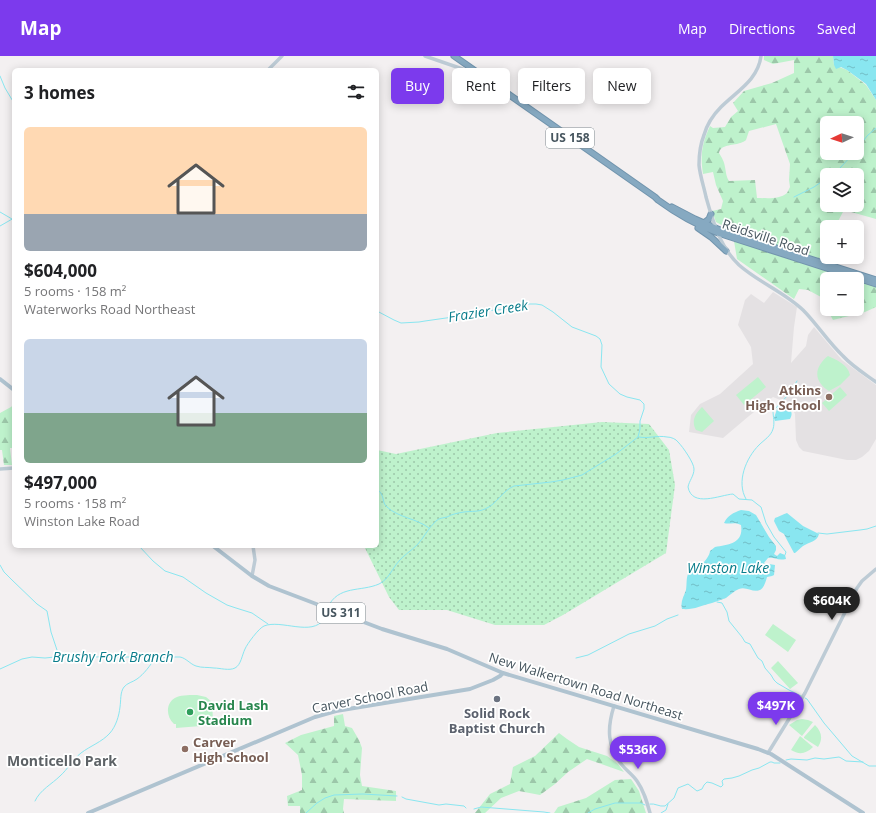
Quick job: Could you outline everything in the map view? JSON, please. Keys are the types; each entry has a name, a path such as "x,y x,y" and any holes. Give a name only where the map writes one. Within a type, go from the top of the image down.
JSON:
{"highway":[{"name":"Reidsville Road","path":"454,56 472,68"},
{"name":"Reidsville Road","path":"510,95 658,200 703,228 876,284"},
{"name":"Reidsville Road","path":"655,197 715,228 876,280"},
{"path":"704,223 709,219 711,214"},
{"path":"688,220 719,241 726,250"},
{"path":"719,241 727,236"}],"main road":[{"path":"0,379 12,388"},
{"name":"New Walkertown Road Northeast","path":"216,548 252,576 269,586 382,629 447,648 503,673 755,747 768,753 863,813"},
{"path":"493,668 496,674 496,679 506,677 516,679 519,678"},
{"name":"Carver School Road","path":"88,813 316,716 474,688 496,679 503,673"}],"street":[{"path":"270,68 282,56"},
{"path":"425,56 461,68"},
{"path":"719,241 700,169 700,150 702,138 716,113 754,76 761,56"},
{"path":"726,250 744,269 801,309 813,320 842,355 876,382"},
{"path":"0,469 12,468"},
{"path":"252,576 255,560 253,548"},
{"path":"768,753 800,701 857,588 876,568"},
{"path":"614,706 609,724 609,735 612,746 620,762 635,778 640,786 650,813"}],"shaded area":[{"path":"773,292 797,307 791,363 806,346 808,335 814,327 842,360 876,385 876,439 869,451 862,457 856,460 847,460 803,451 799,447 796,440 795,414 790,404 773,397 723,438 689,432 691,415 700,404 720,394 753,364 751,347 738,325 745,300 751,294 764,303"}],"green space":[{"path":"764,56 833,56 834,65 847,70 866,85 876,100 876,219 851,212 864,212 864,168 820,168 820,212 843,212 839,220 820,220 819,259 749,237 716,222 712,211 721,209 723,201 716,185 713,172 703,174 702,149 710,126 713,128 725,127 731,117 738,111 733,103 744,91 772,83 794,73 794,60 773,64 764,60","holes":["776,124 790,164 790,187 787,193 780,197 757,198 755,180 729,181 725,165 719,153 724,147 745,141 749,131"]},
{"path":"734,241 829,272 820,272 820,296 808,290 799,289 794,299 737,259"},
{"path":"864,283 876,287 876,307 865,312"},
{"path":"831,316 849,316 833,320"},
{"path":"828,356 844,365 849,371 850,375 840,385 829,391 821,384 817,376 820,365"},
{"path":"758,377 766,387 744,405 736,395"},
{"path":"840,387 847,395 829,411 822,403"},
{"path":"12,406 12,448 10,448 12,465 4,465 2,450 0,450 0,413"},
{"path":"702,407 714,421 702,432 696,430 694,421 697,412"},
{"path":"602,422 649,424 669,450 675,485 666,553 544,625 495,625 447,610 399,610 389,597 365,548 379,548 379,450 396,454 497,433"},
{"path":"773,624 796,640 788,652 765,635"},
{"path":"778,661 798,683 790,689 771,668"},
{"name":"David Lash Stadium","path":"197,695 206,697 212,702 213,720 201,726 176,728 176,724 171,721 169,717 169,705 173,699 179,696"},
{"path":"343,714 345,726 352,728 362,748 360,775 362,786 396,791 396,801 344,799 344,813 300,813 300,806 288,806 287,796 302,790 302,775 298,755 285,743 301,735 334,726 334,716"},
{"path":"802,719 813,722 802,736 789,725"},
{"path":"815,725 821,736 821,741 818,747 804,738"},
{"path":"559,733 579,747 607,756 618,764 624,772 587,759 568,772 540,795 519,791 501,798 485,813 475,813 490,794 510,784 513,767 535,756"},
{"path":"800,736 813,747 808,751 797,753 791,750"},
{"path":"631,779 639,791 646,813 554,813 558,807 586,798 615,780"}],"water":[{"path":"833,56 876,56 876,100 866,84 841,67 836,69"},
{"path":"783,405 791,410 792,414 790,419 775,421 774,418 778,406"},
{"name":"Winston Lake","path":"741,510 749,511 756,515 776,546 774,554 777,556 780,553 785,555 786,559 780,560 768,558 764,563 766,565 775,565 774,575 767,577 764,586 760,590 755,591 742,588 726,598 712,603 694,608 682,609 682,601 686,590 688,574 702,564 710,551 715,547 730,544 738,539 740,536 741,525 736,523 724,523 727,518"},
{"path":"787,513 803,526 819,534 815,540 803,546 795,553 784,534 779,531 774,521 775,518"}],"waterway":[{"name":"Frazier Creek","path":"0,76 12,100"},
{"path":"864,140 876,128"},
{"path":"840,168 847,160"},
{"path":"794,197 820,183"},
{"path":"0,212 12,219"},
{"path":"0,226 12,219"},
{"name":"Frazier Creek","path":"379,312 401,323 460,316 481,311 511,309 529,304 542,305 572,327 600,339 602,345 601,367 609,384 620,394 640,400 644,404 638,437"},
{"path":"746,499 743,492 742,478 747,463 754,450 771,434 774,424 773,411 789,394 797,381"},
{"name":"Brushy Fork Branch","path":"328,607 332,600 344,592 372,586 382,582 399,561 417,545 438,519 457,513 485,509 514,486 551,482 582,475 616,454 638,437"},
{"name":"Frazier Creek","path":"639,437 672,438 683,447 694,466 693,474 688,487 695,497 707,499 733,494 739,499 752,500 761,507 766,523 774,537 786,552 785,555"},
{"path":"379,491 383,496 385,505 392,511 419,522 429,528"},
{"path":"818,533 827,534 867,529 876,526"},
{"path":"141,548 165,571 183,577 227,605 252,613 268,624"},
{"path":"0,565 4,572 12,580 37,604 47,611 51,632 59,656"},
{"name":"Frazier Creek","path":"717,602 722,603 727,612 729,621 745,642 750,644 774,680 801,696"},
{"name":"Brushy Fork Branch","path":"0,669 22,659 32,657 45,658 65,656 180,657 198,667 233,669 239,665 245,649 259,630 264,626 279,624 312,627 319,624 324,619 328,610"},
{"path":"576,658 588,655 629,634 655,626 678,615"},
{"path":"35,801 46,787 57,779 78,756 110,733 118,717 121,694 124,687 142,675 155,658"},
{"name":"Frazier Creek","path":"805,698 852,756 869,766 876,766"},
{"path":"786,760 839,757 846,761 863,762"},
{"path":"650,804 665,806 674,798 678,788 688,784 697,791 702,789 707,782 721,787 724,779 739,776 770,762 780,763"},
{"path":"306,813 317,803 334,795 363,794 397,796"},
{"path":"402,797 439,805 446,804 464,806 466,808"},
{"path":"588,813 595,809 615,803 641,803 645,805"},
{"path":"661,813 666,810 668,804"},
{"path":"474,809 481,807 550,813"}],"place":[{"name":"Atkins High School","path":"829,397"},
{"name":"Solid Rock Baptist Church","path":"497,699"},
{"name":"David Lash Stadium","path":"190,712"},
{"name":"Carver High School","path":"185,749"}],"district":[{"name":"Monticello Park","path":"62,761"}]}
